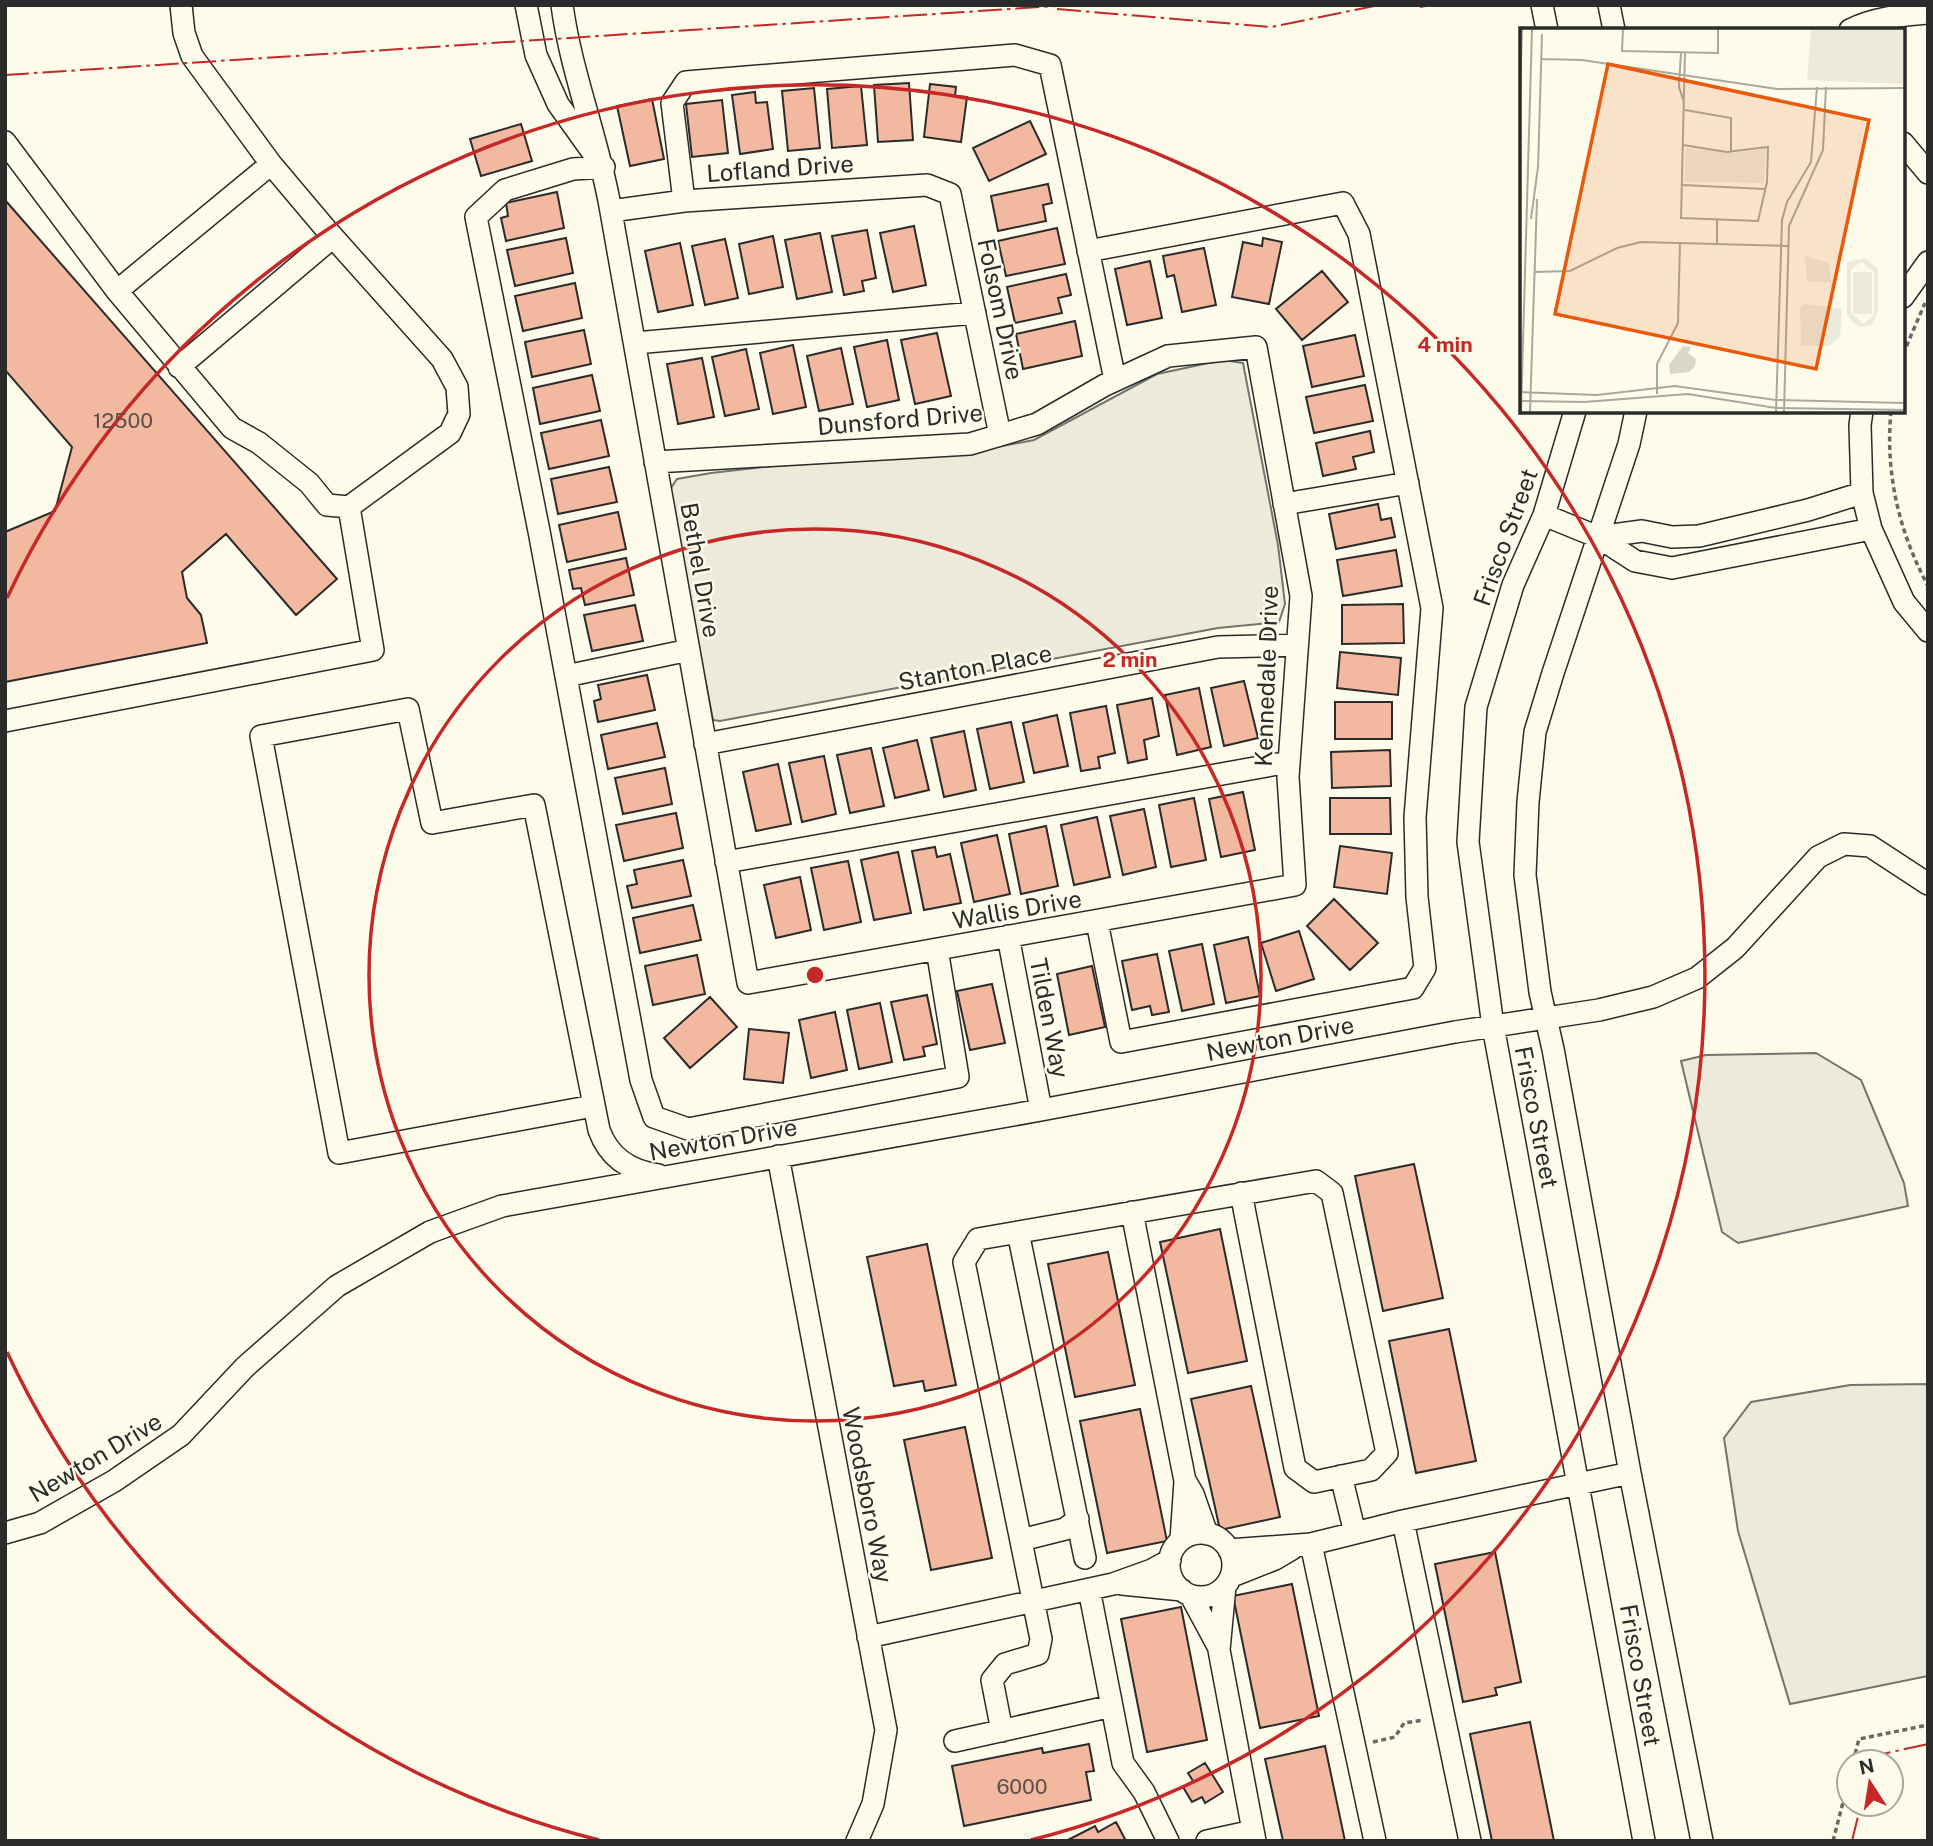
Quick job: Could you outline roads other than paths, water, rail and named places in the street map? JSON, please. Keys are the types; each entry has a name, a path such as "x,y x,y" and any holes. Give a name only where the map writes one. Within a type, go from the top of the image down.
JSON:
{"street":[{"path":"5,142 117,291 232,428 259,443 309,482 327,505 349,507 450,433 459,415 457,387 442,359 332,237 271,164 192,56 184,33 181,5"},
{"name":"Bethel Drive","path":"526,5 536,55 558,104 604,167"},
{"name":"Bethel Drive","path":"562,5 575,64 604,167 748,983"},
{"path":"1542,5 1547,28"},
{"path":"1609,5 1614,28"},
{"path":"1853,28 1860,24 1894,17 1928,13"},
{"path":"684,201 672,103 686,82 1015,55 1049,65 1115,380"},
{"path":"1905,145 1928,173"},
{"path":"117,291 271,164"},
{"path":"604,167 573,169 505,190 477,217 641,1080 654,1118 688,1129 958,1077 937,949"},
{"name":"Lofland Drive","path":"611,211 684,201 927,185 950,194"},
{"name":"Folsom Drive","path":"950,194 1000,435"},
{"path":"1088,250 1343,203 1359,234 1432,608 1415,817 1418,897 1425,968 1413,988 1121,1042 1097,922"},
{"path":"179,367 332,237"},
{"path":"1905,294 1928,262"},
{"path":"635,342 975,313"},
{"name":"Dunsford Drive","path":"656,462 971,444 1037,424 1115,380 1168,356 1256,347"},
{"name":"Kennedale Drive","path":"1256,347 1301,596 1288,777 1295,885"},
{"name":"Frisco Street","path":"1574,413 1544,515 1513,585 1476,707 1468,842 1493,1026 1644,1841"},
{"name":"Frisco Street","path":"1636,413 1629,444 1535,732 1525,874 1540,992 1702,1841"},
{"path":"1862,413 1862,493 1871,529 1904,602 1928,631"},
{"path":"1284,505 1408,483"},
{"path":"1598,537 1643,531 1672,537 1699,536 1808,510 1862,493"},
{"path":"5,721 373,650 349,507"},
{"path":"1544,515 1598,537 1635,561 1672,568 1871,529"},
{"name":"Stanton Place","path":"705,744 1217,648 1297,645"},
{"path":"566,676 689,650"},
{"path":"593,1106 339,1153 261,737 408,709 432,823 534,805 593,1106 604,1142 622,1162 634,1170 667,1176"},
{"path":"726,862 1289,762"},
{"name":"Newton Drive","path":"5,1533 40,1523 114,1481 181,1435 245,1367 337,1286 430,1232 502,1206 1493,1026 1599,1010 1653,997 1697,978 1735,948 1818,857 1844,844 1870,846 1928,884"},
{"name":"Wallis Drive","path":"748,983 1295,885"},
{"name":"Tilden Way","path":"1008,936 1041,1110"},
{"name":"Woodsboro Way","path":"778,1156 886,1730 873,1804 857,1841"},
{"path":"1002,1731 992,1680 1005,1664 1038,1654 1041,1639 964,1262 978,1239 1241,1193 1316,1181 1332,1193 1387,1453 1371,1469 1314,1482 1296,1468 1241,1193"},
{"path":"1132,1212 1185,1480 1181,1540"},
{"path":"1018,1232 1085,1558"},
{"path":"1229,1550 1304,1545 1630,1473"},
{"path":"1341,1476 1355,1533"},
{"path":"1185,1480 1193,1494 1207,1534"},
{"path":"1021,1539 1065,1529 1078,1519"},
{"path":"1403,1521 1470,1841"},
{"path":"1207,1841 1254,1836 1219,1650 1233,1560 1229,1550 1215,1536 1196,1534 1181,1540 1173,1550 1170,1572 1174,1582 1186,1593 1219,1650"},
{"path":"1112,1584 1145,1585 1205,1597 1215,1594 1228,1581 1304,1545"},
{"path":"1304,1545 1375,1841"},
{"path":"868,1637 1112,1584 1152,1570 1170,1560"},
{"path":"1089,1589 1123,1763 1144,1792 1168,1841"},
{"path":"955,1741 1112,1706"}]}
